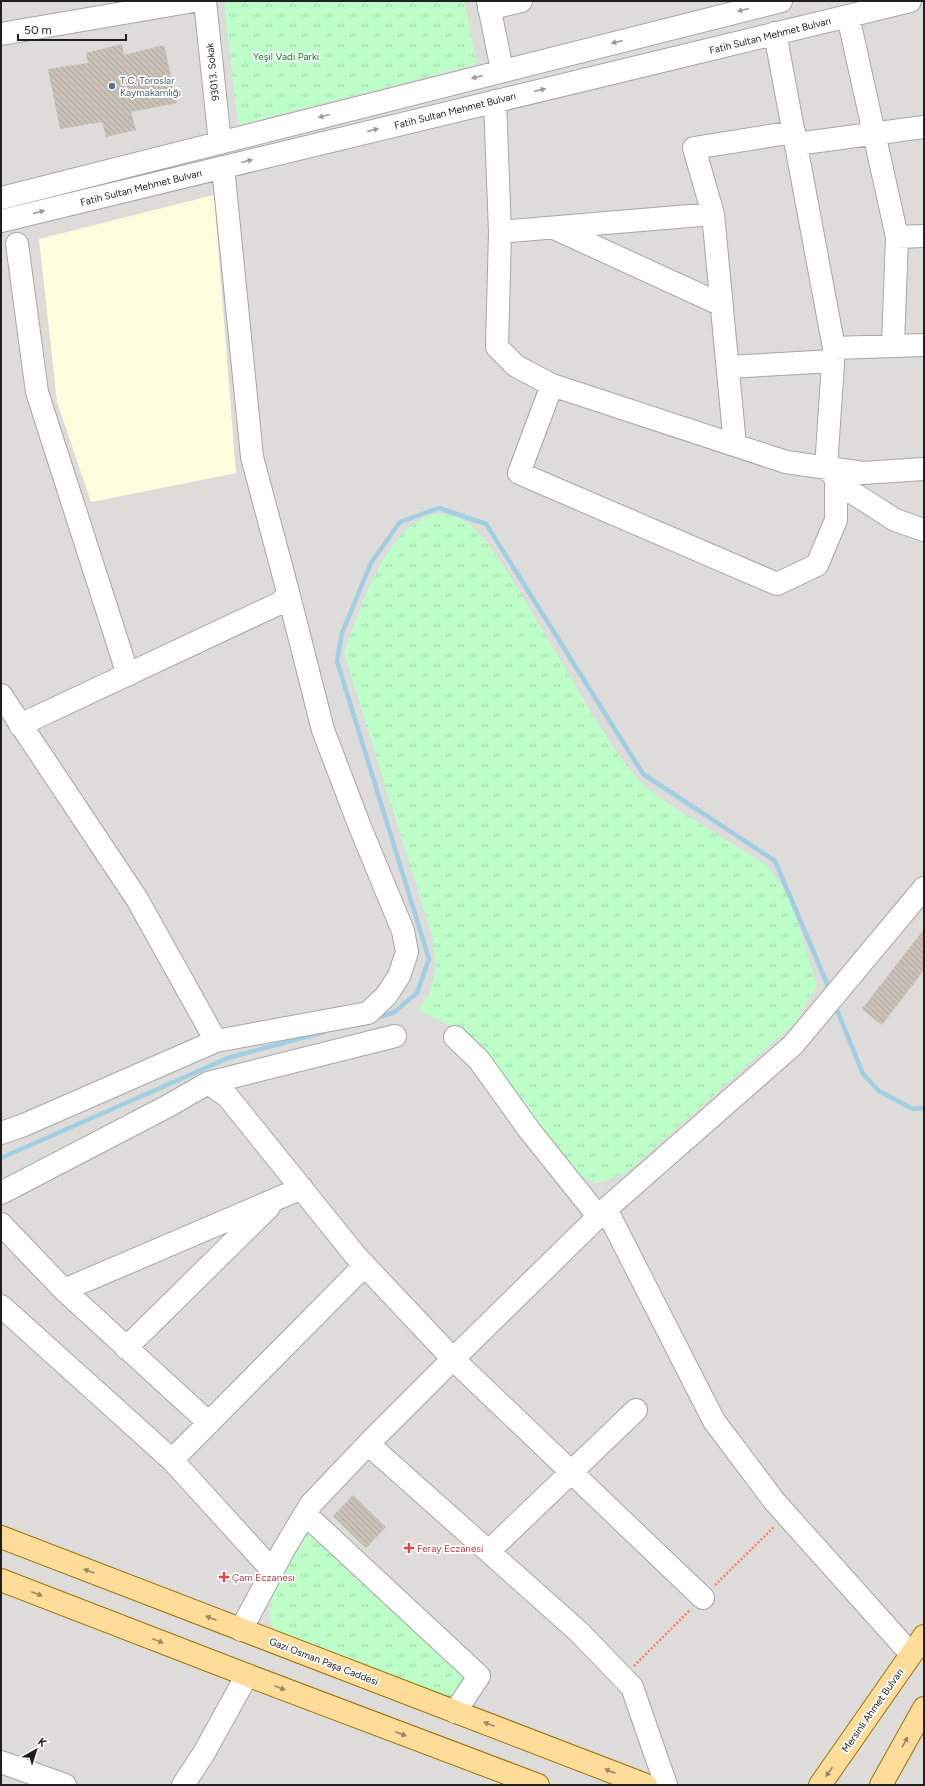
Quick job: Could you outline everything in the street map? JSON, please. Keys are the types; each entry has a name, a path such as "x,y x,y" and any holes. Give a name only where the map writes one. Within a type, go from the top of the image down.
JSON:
{"main road":[{"name":"Gazi Osman Paşa Caddesi","path":"1,1537 646,1785"},
{"path":"1,1580 246,1675 538,1785"},
{"name":"Mersinli Ahmet Bulvarı","path":"820,1785 924,1636"},
{"path":"884,1782 924,1708"}],"street":[{"path":"1,34 194,1"},
{"name":"93013. Sokak","path":"205,1 220,143"},
{"path":"502,70 488,5 520,1"},
{"name":"Fatih Sultan Mehmet Bulvarı","path":"1,221 495,100 910,1"},
{"path":"1,198 774,2"},
{"path":"848,16 897,237 893,345"},
{"path":"552,385 519,473 776,584 817,565 836,520 832,471 833,355 775,34"},
{"path":"495,100 500,232 497,347 516,366 552,385 786,462 832,471 862,473 924,469"},
{"path":"735,445 713,214 694,148 795,138 874,134 924,127"},
{"path":"1,1133 24,1125 216,1041 368,1014 386,996 399,976 407,952 403,931 360,827 323,730 252,456 223,167"},
{"path":"500,232 713,214"},
{"path":"553,228 722,305"},
{"path":"897,237 924,236"},
{"path":"17,244 37,392 128,675"},
{"path":"728,367 833,355 893,345 924,345"},
{"path":"832,471 850,491 895,520 924,530"},
{"path":"20,725 282,602 288,592"},
{"path":"1,695 137,900 216,1041"},
{"path":"242,1630 273,1570 311,1504 452,1359 602,1213 793,1045 924,888"},
{"path":"1,1193 162,1110 208,1083 395,1036"},
{"path":"455,1037 479,1060 530,1131 602,1213 714,1421 775,1502 911,1654"},
{"path":"208,1083 228,1097 365,1265 452,1359 703,1598"},
{"path":"64,1290 302,1188"},
{"path":"126,1348 278,1198"},
{"path":"1,1224 64,1290 209,1423"},
{"path":"172,1460 365,1265"},
{"path":"1,1306 172,1460 273,1570"},
{"path":"489,1551 636,1410"},
{"path":"368,1444 579,1632 632,1687 666,1785"},
{"path":"306,1514 479,1676 455,1712"},
{"path":"183,1785 204,1753 246,1675"},
{"path":"1,1762 65,1785"}],"shaded area":[{"path":"1,1 924,1 924,1785 1,1785"},
{"path":"214,195 236,473 91,502 57,402 39,239"}],"green space":[{"name":"Yeşil Vadi Parkı","path":"224,1 464,1 477,64 238,125"},
{"path":"434,514 454,516 471,525 489,545 515,584 592,714 619,756 642,784 667,803 766,865 779,882 792,904 817,985 796,1022 625,1174 597,1183 576,1175 504,1085 481,1044 461,1031 418,1010 429,994 436,970 433,939 344,653 371,582 390,549 402,534 415,523"},
{"path":"304,1533 311,1534 471,1678 453,1699 279,1634 270,1621 269,1613 271,1602 287,1564"}],"building":[{"name":"T.C. Toroslar Kaymakamlığı","path":"122,44 124,55 164,45 177,103 131,112 136,130 106,137 102,122 60,129 48,69 88,63 86,53"},
{"path":"924,929 924,970 882,1025 862,1009"},
{"path":"353,1495 386,1527 366,1548 333,1516"}],"waterway":[{"path":"376,1018 393,1013 417,993 429,959 337,661 342,633 371,563 400,522 439,508 486,524 643,774 775,861 828,986"},
{"path":"837,1010 863,1074 879,1091 913,1109 924,1108"},
{"path":"1,1158 228,1058 324,1032"}],"place":[{"name":"T.C. Toroslar Kaymakamlığı","path":"112,86"},
{"name":"Feray Eczanesi","path":"409,1548"},
{"name":"Çam Eczanesi","path":"224,1577"}]}
